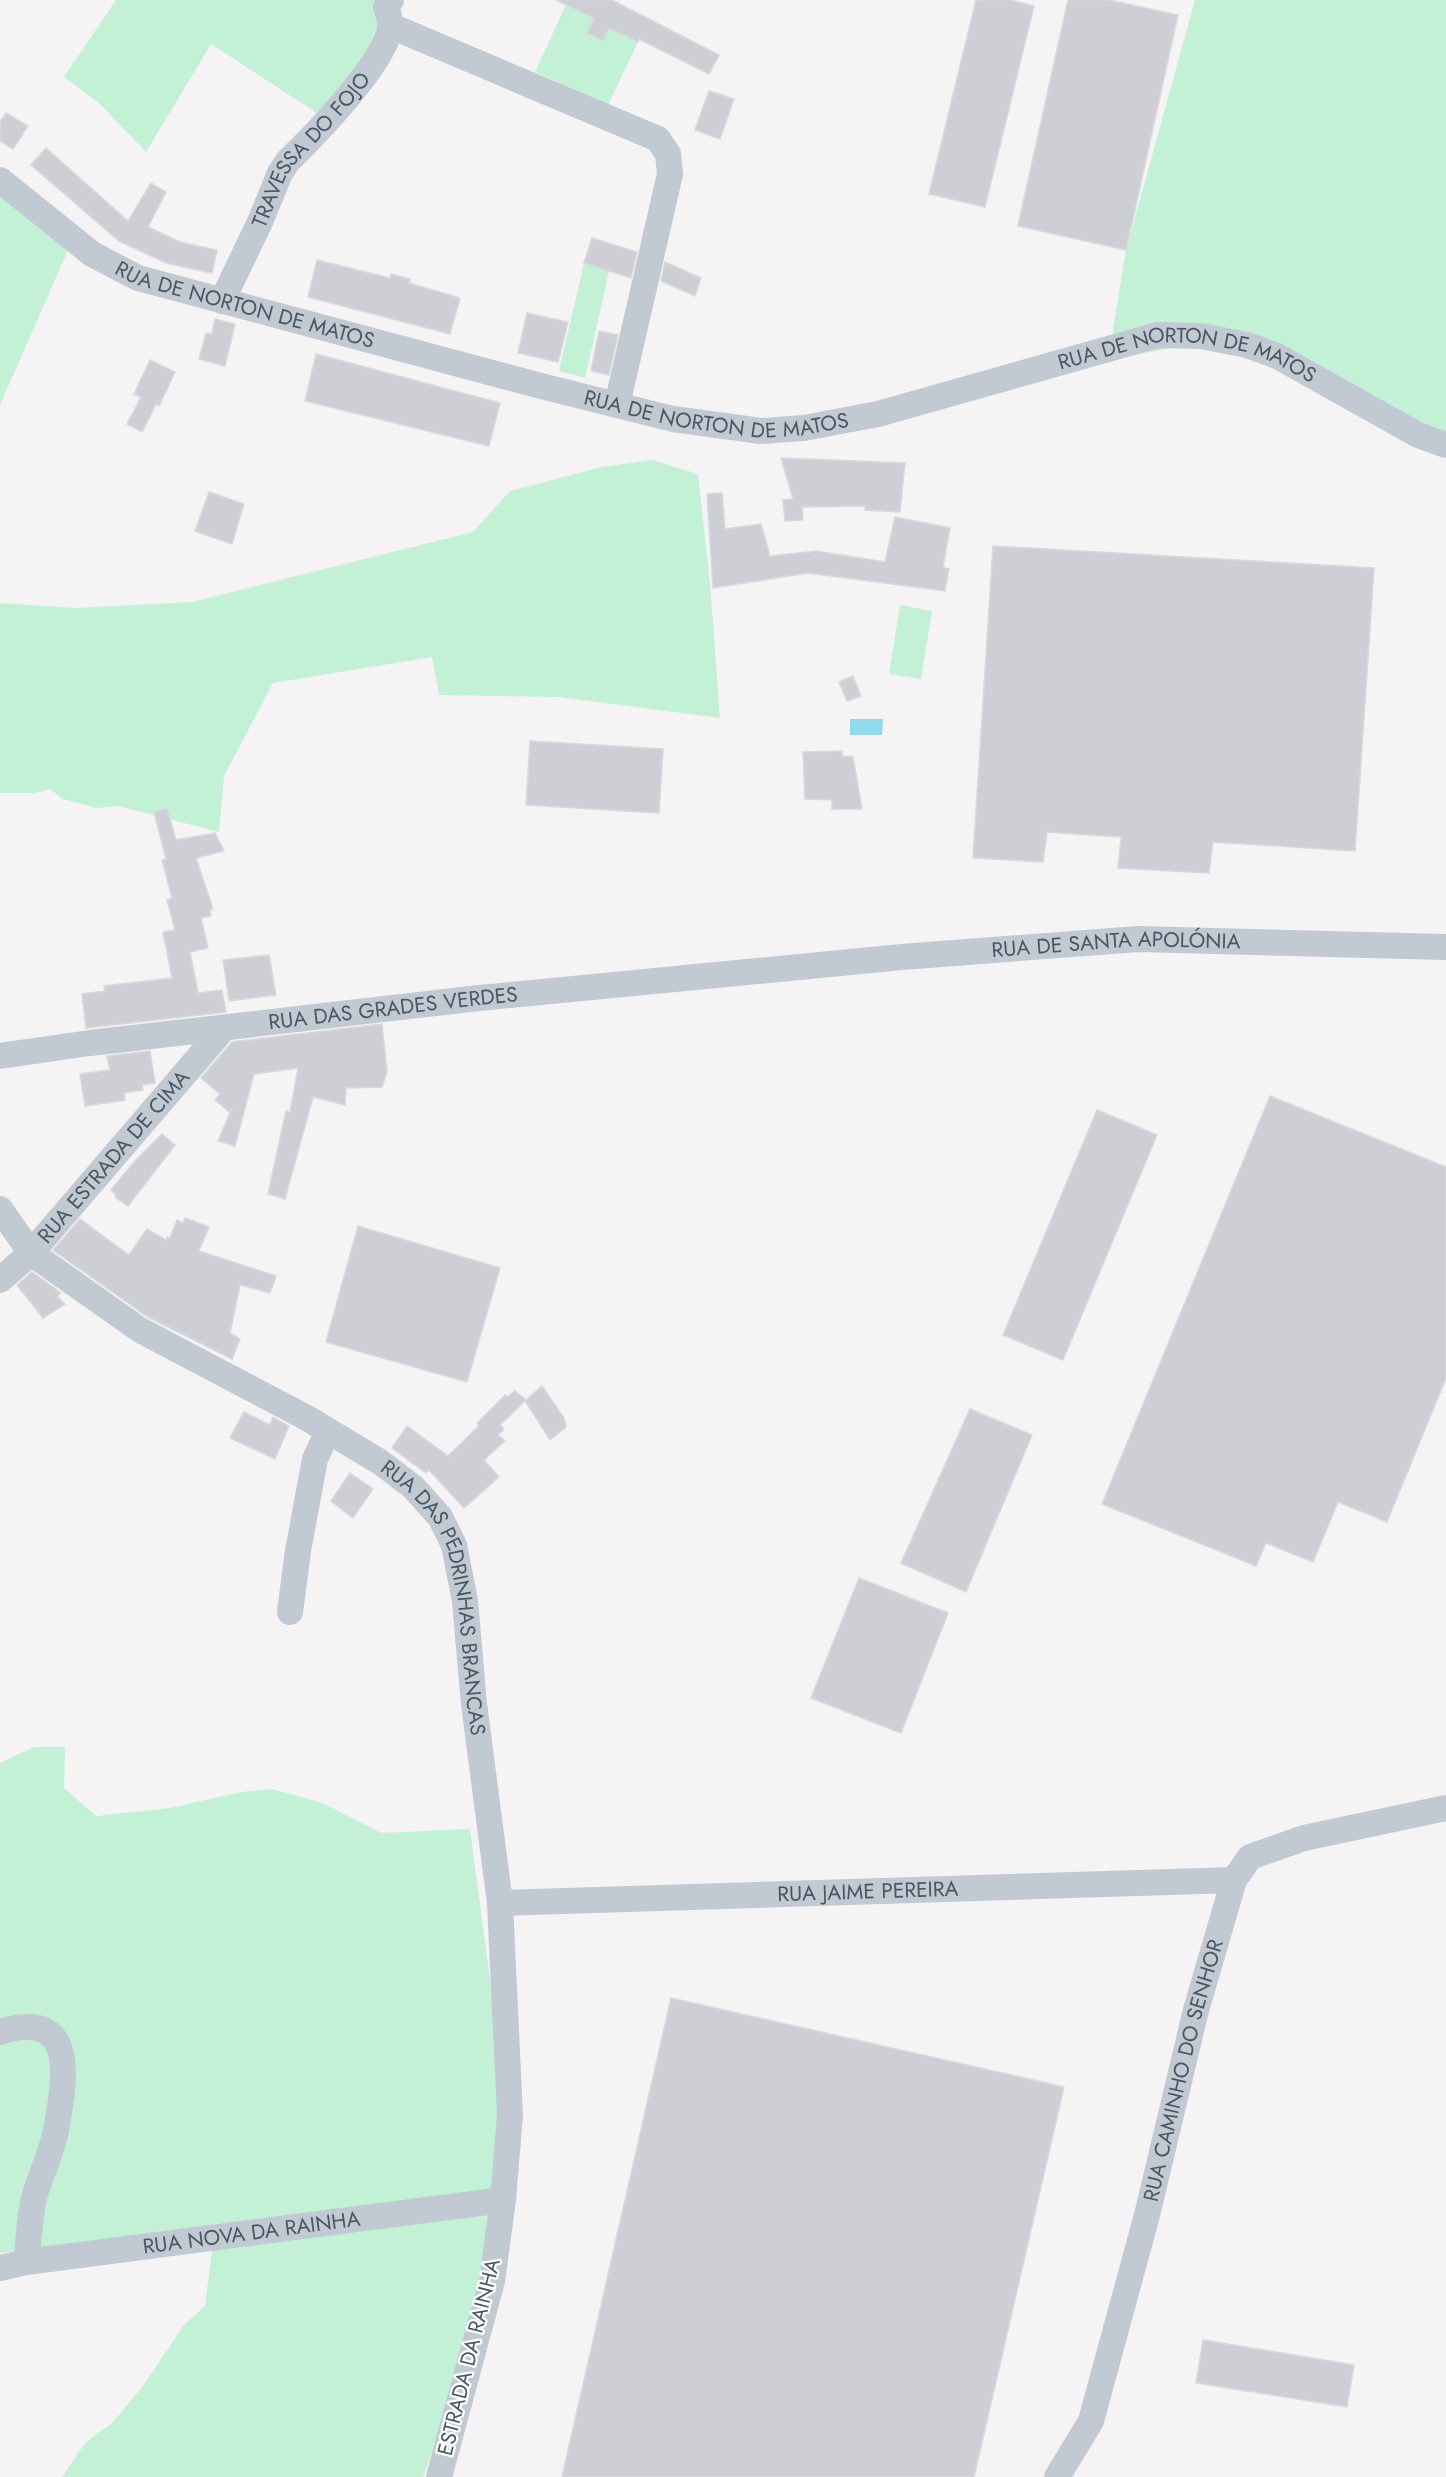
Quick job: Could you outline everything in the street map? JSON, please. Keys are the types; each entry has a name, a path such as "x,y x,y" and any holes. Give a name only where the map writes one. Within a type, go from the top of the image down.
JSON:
{"street":[{"name":"TRAVESSA DO FOJO","path":"222,301 260,222 280,173 288,161 356,88 381,50 391,26 386,7 391,0"},
{"path":"391,26 658,139 669,154 670,174 617,405"},
{"name":"RUA DE NORTON DE MATOS","path":"0,180 92,254 138,279 673,419 762,431 804,428 878,414 1158,335 1201,336 1247,345 1277,356 1418,435 1446,445"},
{"name":"RUA DE SANTA APOLÓNIA","path":"786,968 1138,939 1446,947"},
{"name":"RUA DAS GRADES VERDES","path":"0,1056 479,998 786,968"},
{"name":"RUA ESTRADA DE CIMA","path":"0,1280 31,1253 224,1028"},
{"name":"RUA DAS PEDRINHAS BRANCAS","path":"0,1209 31,1253 140,1330 328,1431 380,1462 413,1487 440,1517 454,1545 465,1601 474,1704 500,1903 510,2115 503,2200"},
{"path":"290,1612 298,1551 315,1459 328,1431"},
{"name":"RUA CAMINHO DO SENHOR","path":"1058,2477 1091,2421 1147,2215 1196,2010 1234,1880 1250,1857 1304,1838 1446,1808"},
{"name":"RUA JAIME PEREIRA","path":"500,1903 1234,1880"},
{"path":"0,2032 30,2026 48,2032 56,2040 61,2055 64,2081 54,2139 34,2199 26,2262"},
{"name":"RUA NOVA DA RAINHA","path":"0,2268 26,2262 503,2200"},
{"name":"ESTRADA DA RAINHA","path":"439,2477 492,2281 503,2200"}],"green space":[{"path":"116,0 383,0 375,39 326,119 211,44 146,152 99,103 64,77"},
{"path":"1195,0 1446,0 1446,441 1213,340 1108,360 1126,250"},
{"path":"566,5 594,18 587,33 603,40 609,28 638,42 608,105 535,72"},
{"path":"0,196 68,250 0,405"},
{"path":"584,263 609,271 585,378 559,371"},
{"path":"652,460 698,474 710,583 720,718 558,697 439,695 432,657 273,683 224,776 219,832 118,806 96,808 63,799 49,789 36,793 0,793 0,603 76,608 192,602 473,532 510,491 602,467"},
{"path":"900,605 932,611 921,679 889,674"},
{"path":"34,1747 65,1747 64,1788 96,1816 170,1808 242,1792 272,1789 322,1803 381,1833 470,1829 498,2040 496,2229 443,2420 423,2477 62,2477 85,2443 112,2423 143,2386 184,2325 205,2306 215,2227 0,2253 0,1763"}],"water":[{"path":"850,719 883,719 882,735 850,735"}],"building":[{"path":"556,0 612,0 719,55 709,74 639,39 638,42 609,28 603,41 587,33 594,18"},
{"path":"976,0 1010,0 1034,6 985,207 929,194"},
{"path":"1068,0 1109,0 1178,15 1126,250 1018,226"},
{"path":"709,91 734,99 720,139 695,130"},
{"path":"6,113 28,126 13,149 0,141 0,122"},
{"path":"46,148 128,221 151,183 166,192 148,227 180,242 217,250 212,273 166,263 119,241 31,165"},
{"path":"592,238 637,252 631,278 584,263"},
{"path":"317,260 390,278 391,274 410,279 409,283 460,298 450,334 308,297"},
{"path":"665,262 701,278 695,296 661,281"},
{"path":"527,313 568,322 558,362 518,353"},
{"path":"215,319 235,324 225,366 199,359 206,333 212,334"},
{"path":"599,331 618,335 609,375 591,371"},
{"path":"316,354 500,403 489,446 305,401"},
{"path":"150,360 175,372 159,406 156,404 142,432 127,424 141,397 134,394"},
{"path":"781,458 905,463 900,512 865,510 865,506 802,507 803,520 785,521 783,500 793,499"},
{"path":"209,492 244,504 232,544 195,531"},
{"path":"722,493 725,529 761,524 770,556 816,551 885,562 895,517 950,528 943,567 949,569 945,591 808,573 713,588 707,494"},
{"path":"993,546 1374,568 1355,851 1213,842 1209,873 1118,868 1121,837 1047,832 1043,862 973,858"},
{"path":"853,676 861,696 847,701 839,682"},
{"path":"530,741 663,749 659,813 526,805"},
{"path":"842,751 842,756 853,757 862,809 832,809 832,800 805,799 803,752"},
{"path":"167,808 176,840 215,833 224,851 196,858 213,909 210,910 211,916 201,918 208,948 190,952 198,993 222,990 226,1012 86,1028 82,994 105,991 104,986 172,978 163,932 175,930 167,900 172,898 162,860 166,859 154,812"},
{"path":"269,955 276,995 229,1001 223,960"},
{"path":"382,1024 387,1072 382,1087 346,1088 345,1105 313,1097 285,1199 268,1194 286,1111 290,1112 298,1068 254,1074 235,1146 218,1141 232,1108 229,1112 215,1100 220,1094 201,1078 232,1042"},
{"path":"150,1051 155,1083 142,1085 143,1090 124,1093 125,1100 85,1106 80,1074 110,1070 107,1056"},
{"path":"1270,1096 1446,1167 1446,1378 1387,1522 1338,1502 1313,1562 1266,1543 1256,1566 1102,1504"},
{"path":"1097,1110 1157,1135 1063,1360 1003,1335"},
{"path":"162,1134 175,1145 128,1206 115,1197 116,1195 111,1190"},
{"path":"185,1218 209,1227 199,1251 276,1276 270,1293 240,1285 230,1333 240,1339 232,1359 148,1317 53,1250 80,1219 129,1255 147,1229 166,1240 167,1237 170,1238 177,1220 183,1223"},
{"path":"358,1226 500,1268 467,1382 326,1342"},
{"path":"32,1272 61,1293 57,1296 65,1304 43,1318 17,1285"},
{"path":"542,1386 564,1418 566,1427 550,1440 525,1401"},
{"path":"515,1391 526,1400 500,1425 504,1429 498,1435 505,1441 484,1460 499,1477 464,1508 429,1470 426,1473 392,1448 407,1426 448,1456 479,1426 477,1423 505,1395 507,1397"},
{"path":"970,1409 1032,1435 966,1592 901,1563"},
{"path":"244,1412 270,1425 273,1417 289,1426 275,1459 230,1438"},
{"path":"350,1473 373,1489 353,1518 331,1501"},
{"path":"859,1578 948,1613 901,1733 811,1698"},
{"path":"671,1998 1064,2087 974,2477 562,2477"},
{"path":"1203,2340 1354,2365 1347,2407 1196,2383"}]}
